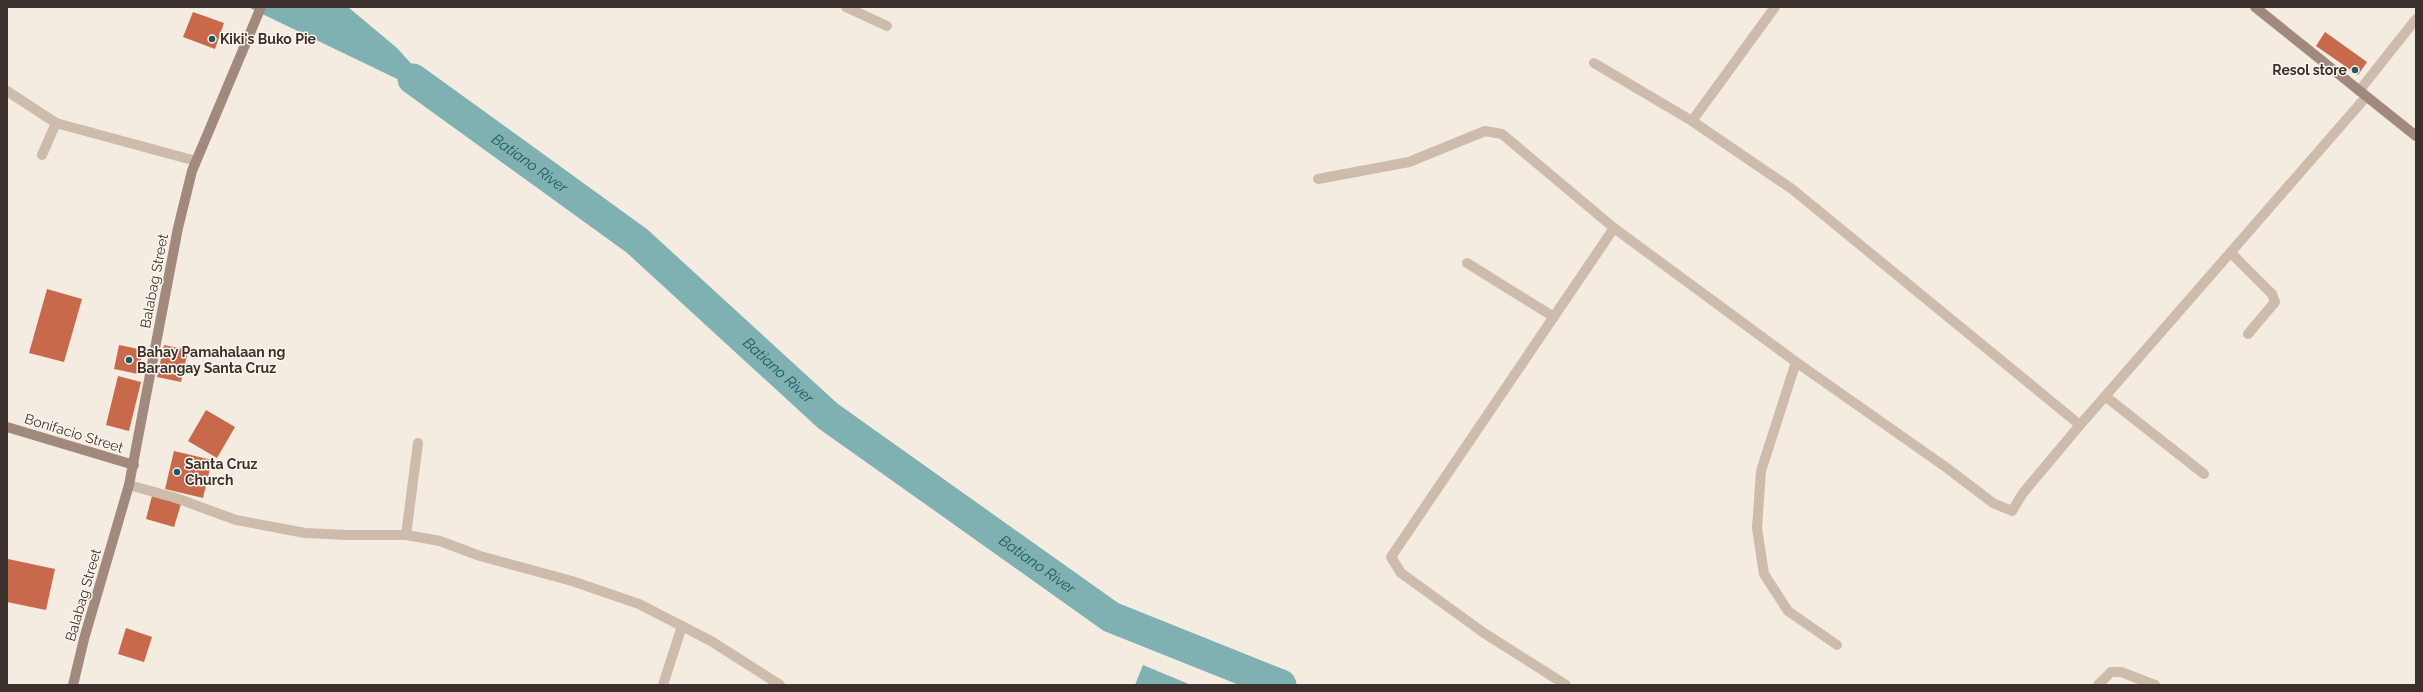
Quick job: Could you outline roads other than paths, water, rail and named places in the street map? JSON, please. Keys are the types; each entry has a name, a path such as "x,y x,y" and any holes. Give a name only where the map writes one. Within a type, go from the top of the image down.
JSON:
{"street":[{"path":"846,7 887,26"},
{"path":"1692,121 1775,7"},
{"path":"2254,7 2416,136"},
{"name":"Balabag Street","path":"73,685 84,639 134,465 178,228 196,161 260,11"},
{"path":"1318,179 1409,162 1485,131 1494,131 1502,134 1614,228 1796,362 1947,468 1993,503 2012,511 2023,493 2080,425 2231,253 2363,94 2416,19"},
{"path":"1594,63 1692,121 1792,189 2080,425"},
{"path":"7,91 56,123 196,161"},
{"path":"42,155 56,123"},
{"path":"1566,685 1484,633 1401,573 1391,557 1614,228"},
{"path":"2231,253 2272,294 2276,302 2248,334"},
{"path":"1467,263 1554,317"},
{"path":"1796,362 1761,472 1757,528 1764,574 1788,611 1837,645"},
{"path":"2105,396 2204,474"},
{"name":"Bonifacio Street","path":"7,427 134,465"},
{"path":"406,535 418,443"},
{"path":"129,485 176,498 236,520 305,533 348,536 406,535 440,541 480,556 572,581 639,604 711,641 780,685"},
{"path":"663,685 682,626"},
{"path":"2098,685 2111,672 2121,672 2155,685"}],"water":[{"path":"248,7 348,7 397,48 447,103"},
{"path":"1143,665 1191,685 1135,685"}],"waterway":[{"name":"Batiano River","path":"413,79 637,241 828,416 1111,617 1281,685"}],"place":[{"name":"Kiki's Buko Pie","path":"212,39"},
{"name":"Resol store","path":"2355,70"},
{"name":"Bahay Pamahalaan ng Barangay Santa Cruz","path":"129,360"},
{"name":"Santa Cruz Church","path":"177,472"}]}
